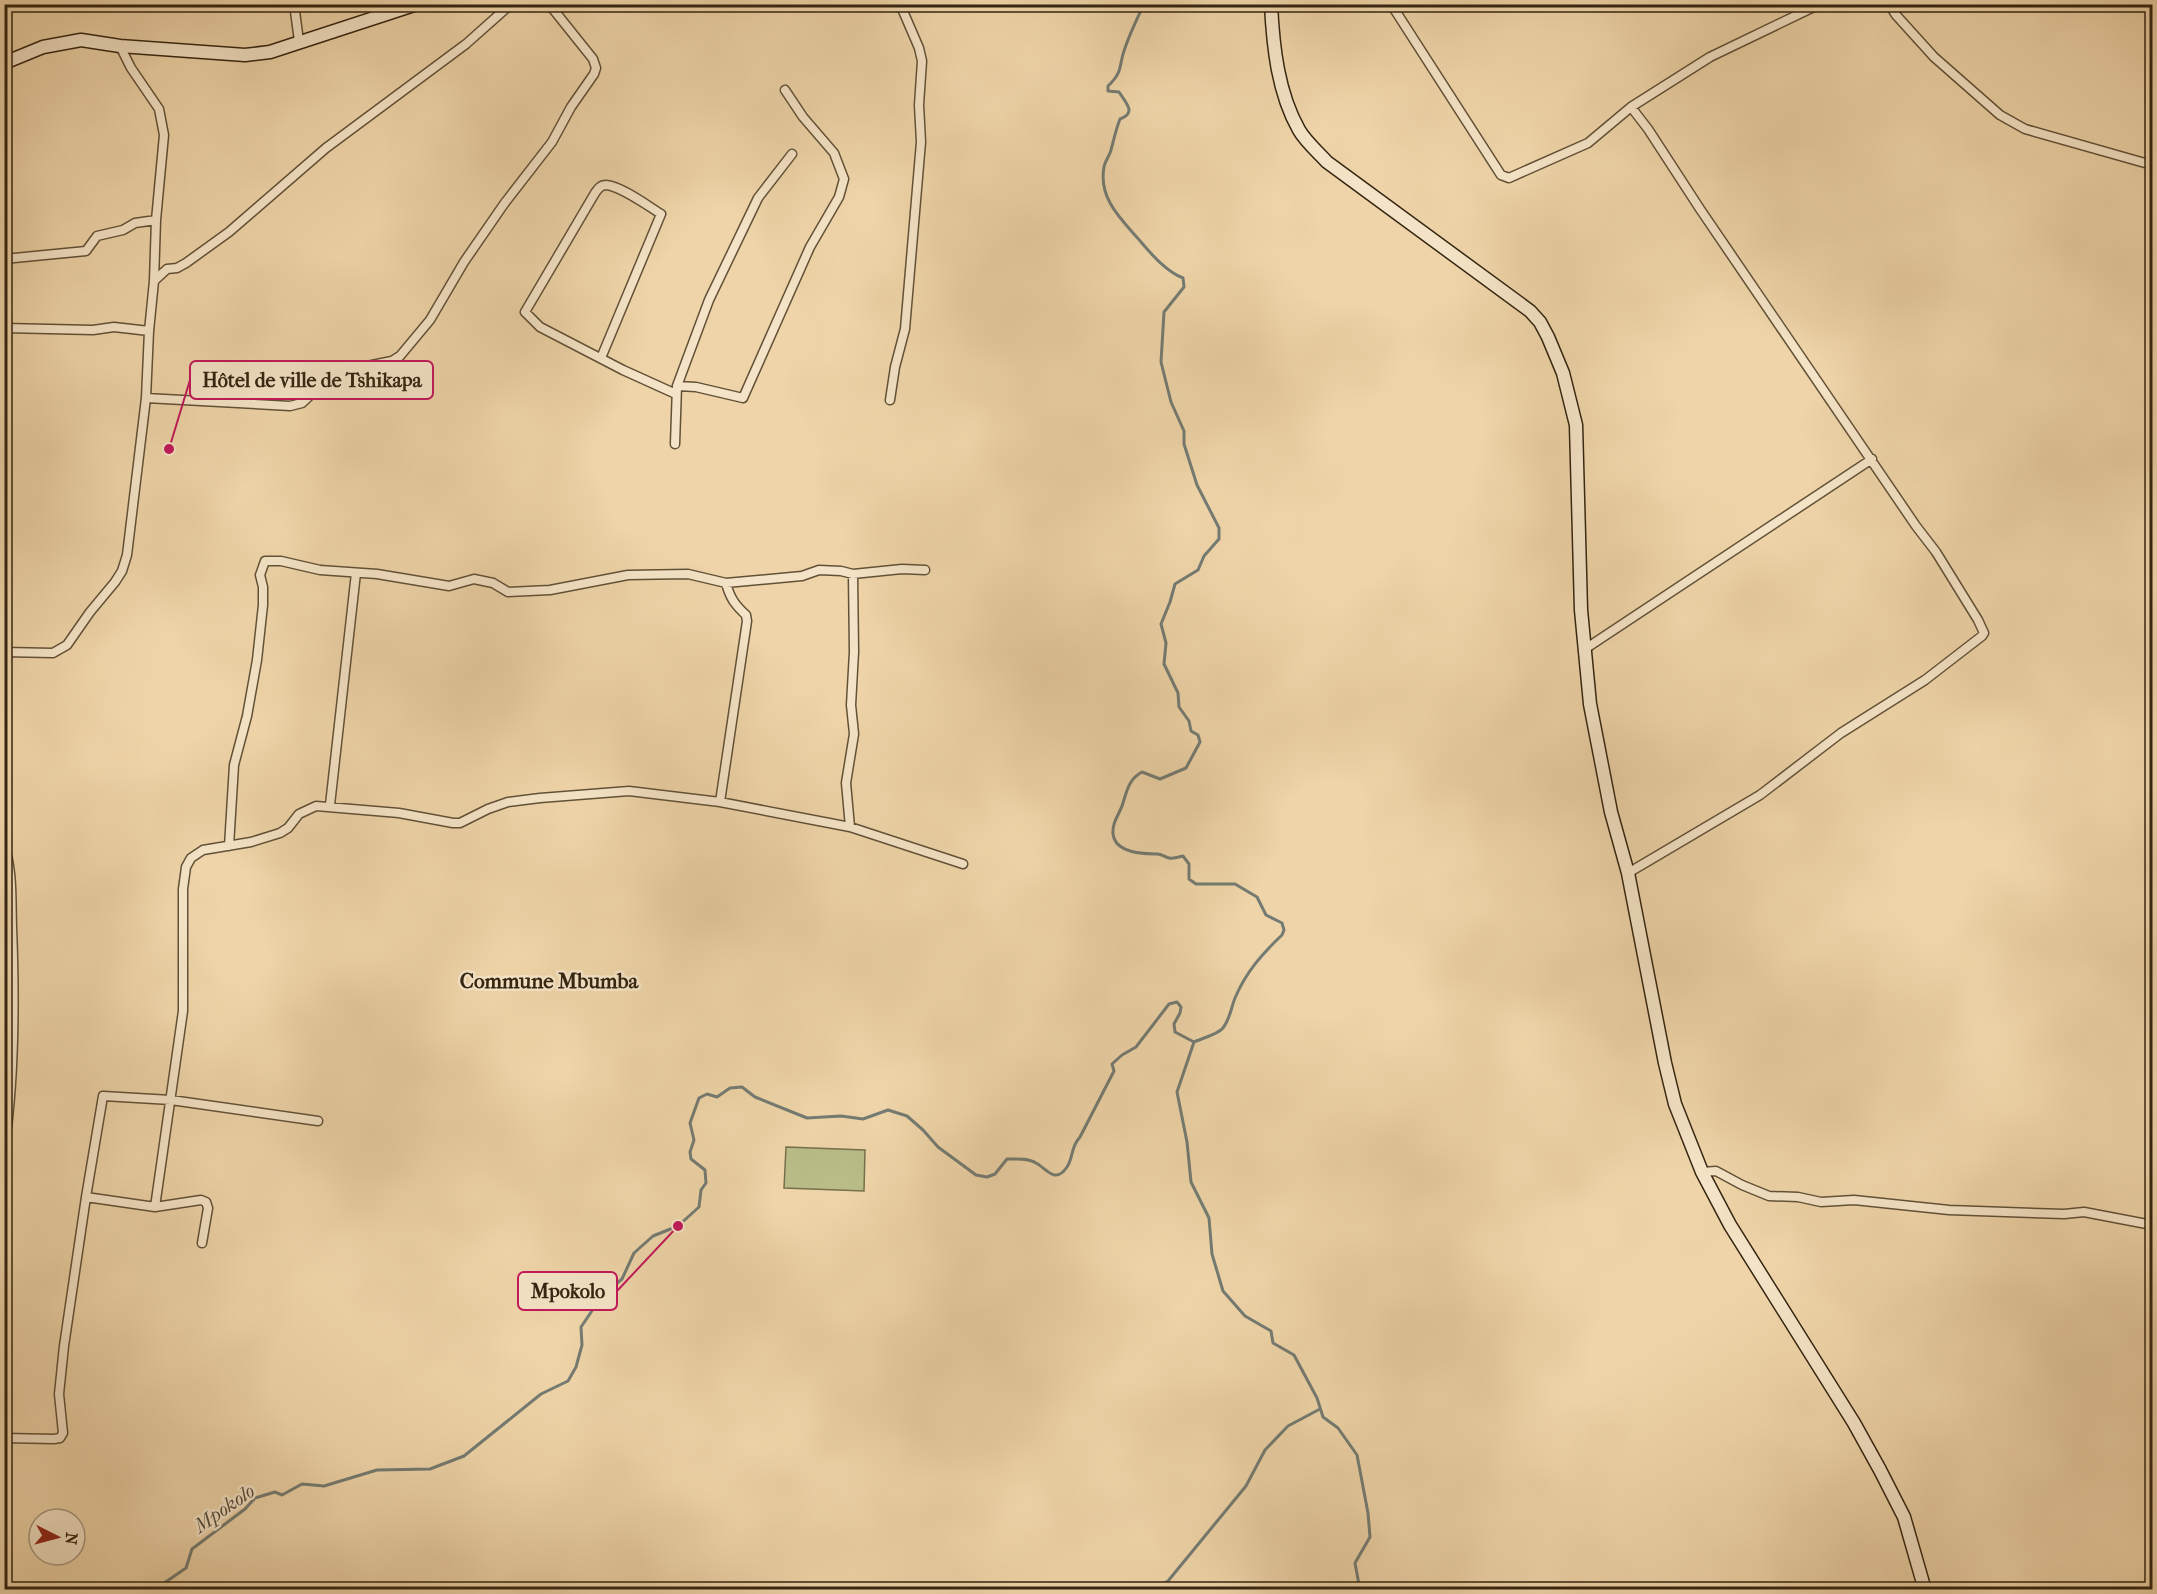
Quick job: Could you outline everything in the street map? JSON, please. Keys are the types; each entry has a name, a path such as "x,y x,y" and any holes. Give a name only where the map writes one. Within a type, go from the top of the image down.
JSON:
{"main road":[{"path":"4,63 43,47 81,40 120,46 245,55 270,52 417,4"},
{"path":"1271,4 1272,34 1283,92 1300,132 1327,162 1530,311 1540,322 1548,337 1563,373 1576,424 1581,609 1590,704 1611,812 1628,873 1665,1063 1676,1104 1702,1172 1730,1225 1854,1423 1880,1470 1904,1517 1925,1590"}],"street":[{"path":"294,4 299,41"},
{"path":"154,281 167,269 177,268 186,263 229,232 326,148 466,44 512,4"},
{"path":"146,398 290,406 302,403 323,383 335,376 392,361 400,356 430,320 464,262 504,204 552,142 571,107 594,74 596,68 593,59 547,4"},
{"path":"890,400 895,367 905,329 921,142 922,61 919,48 900,4"},
{"path":"1391,4 1501,175 1506,178 1588,144 1631,107 1710,57 1820,4"},
{"path":"1889,4 1934,57 2000,115 2025,129 2152,165"},
{"path":"4,652 41,653 60,650 67,645 122,571 127,555 146,398 148,331 154,281 156,220 164,135 159,109 131,68 120,46"},
{"path":"601,358 661,214 618,189 605,185 600,186 595,193 525,312 540,327 601,358 676,390 696,387 743,398 810,247 839,197 844,179 834,153 803,117 785,90"},
{"path":"1628,873 1760,795 1841,733 1925,680 1982,636 1983,629 1946,568 1631,107"},
{"path":"675,444 676,390 709,300 758,198 792,154"},
{"path":"4,259 86,251 97,237 123,230 135,223 156,220"},
{"path":"4,328 93,330 114,327 148,331"},
{"path":"1585,649 1872,459"},
{"path":"229,846 234,765 247,716 257,660 263,587 260,575 266,561 281,561 321,570 377,574 450,586 474,579 493,583 508,592 550,590 628,575 663,573 688,574 726,583 802,576 819,570 853,574 902,569 926,570"},
{"path":"330,805 356,573"},
{"path":"850,827 846,783 854,734 851,705 854,652 853,574"},
{"path":"720,802 747,617 734,604 726,583"},
{"path":"155,1207 183,1011 183,889 186,867 191,858 203,850 251,842 280,834 288,828 298,814 316,806 330,805 399,813 460,823 508,802 629,790 720,802 850,827 963,864"},
{"path":"4,845 9,860 11,887 14,1033 9,1122 4,1150"},
{"path":"4,1438 54,1439 60,1438 63,1433 59,1394 64,1346 103,1096 171,1100 318,1121"},
{"path":"1702,1172 1716,1171 1769,1196 1798,1197 1821,1202 1854,1200 1949,1210 2064,1214 2084,1212 2152,1225"},
{"path":"86,1197 155,1207 201,1200 206,1202 208,1208 202,1243"}],"green space":[{"path":"786,1147 865,1150 864,1191 784,1188"}],"waterway":[{"path":"1144,4 1127,42 1119,72 1108,86 1108,91 1119,92 1129,111 1125,117 1120,119 1105,165 1103,179 1108,199 1119,217 1160,263 1183,278 1184,287 1164,312 1161,362 1171,402 1184,431 1184,444 1197,485 1219,528 1219,539 1204,556 1198,570 1175,584 1161,624 1166,643 1164,664 1178,693 1179,707 1189,721 1191,731 1198,735 1200,742 1186,768 1160,779 1142,772 1134,778 1115,821 1113,834 1119,845 1130,851 1159,854 1167,858 1183,856 1189,864 1189,879 1196,884 1235,884 1257,897 1266,915 1282,923 1284,930 1282,935 1249,972 1223,1028 1194,1042 1177,1092 1187,1142 1191,1182 1209,1218 1212,1254 1223,1291 1245,1316 1271,1331 1273,1343 1294,1355 1317,1398 1323,1417 1338,1428 1357,1455 1370,1537 1355,1563 1360,1590"},
{"name":"Mpokolo","path":"154,1590 186,1568 192,1549 245,1509 255,1498 275,1492 282,1495 302,1484 324,1486 377,1470 430,1469 464,1456 541,1394 568,1381 576,1367 582,1345 581,1327 602,1296 622,1279 634,1253 653,1236 678,1226 699,1207 701,1190 706,1183 705,1170 691,1159 690,1152 694,1140 690,1123 699,1098 707,1094 717,1097 730,1088 742,1087 755,1097 807,1118 841,1116 863,1119 888,1110 907,1116 938,1147 976,1175 987,1177 995,1174 1007,1159 1033,1161 1051,1174 1058,1175 1067,1167 1075,1145 1114,1071 1112,1064 1136,1047 1169,1004 1177,1002 1181,1007 1174,1024 1175,1032 1194,1042"},
{"path":"1153,1590 1168,1581 1246,1486 1265,1450 1288,1426 1320,1409"}],"place":[{"name":"Hôtel de ville de Tshikapa","path":"169,449"},
{"name":"Mpokolo","path":"678,1226"}],"district":[{"name":"Commune Mbumba","path":"549,981"}]}
